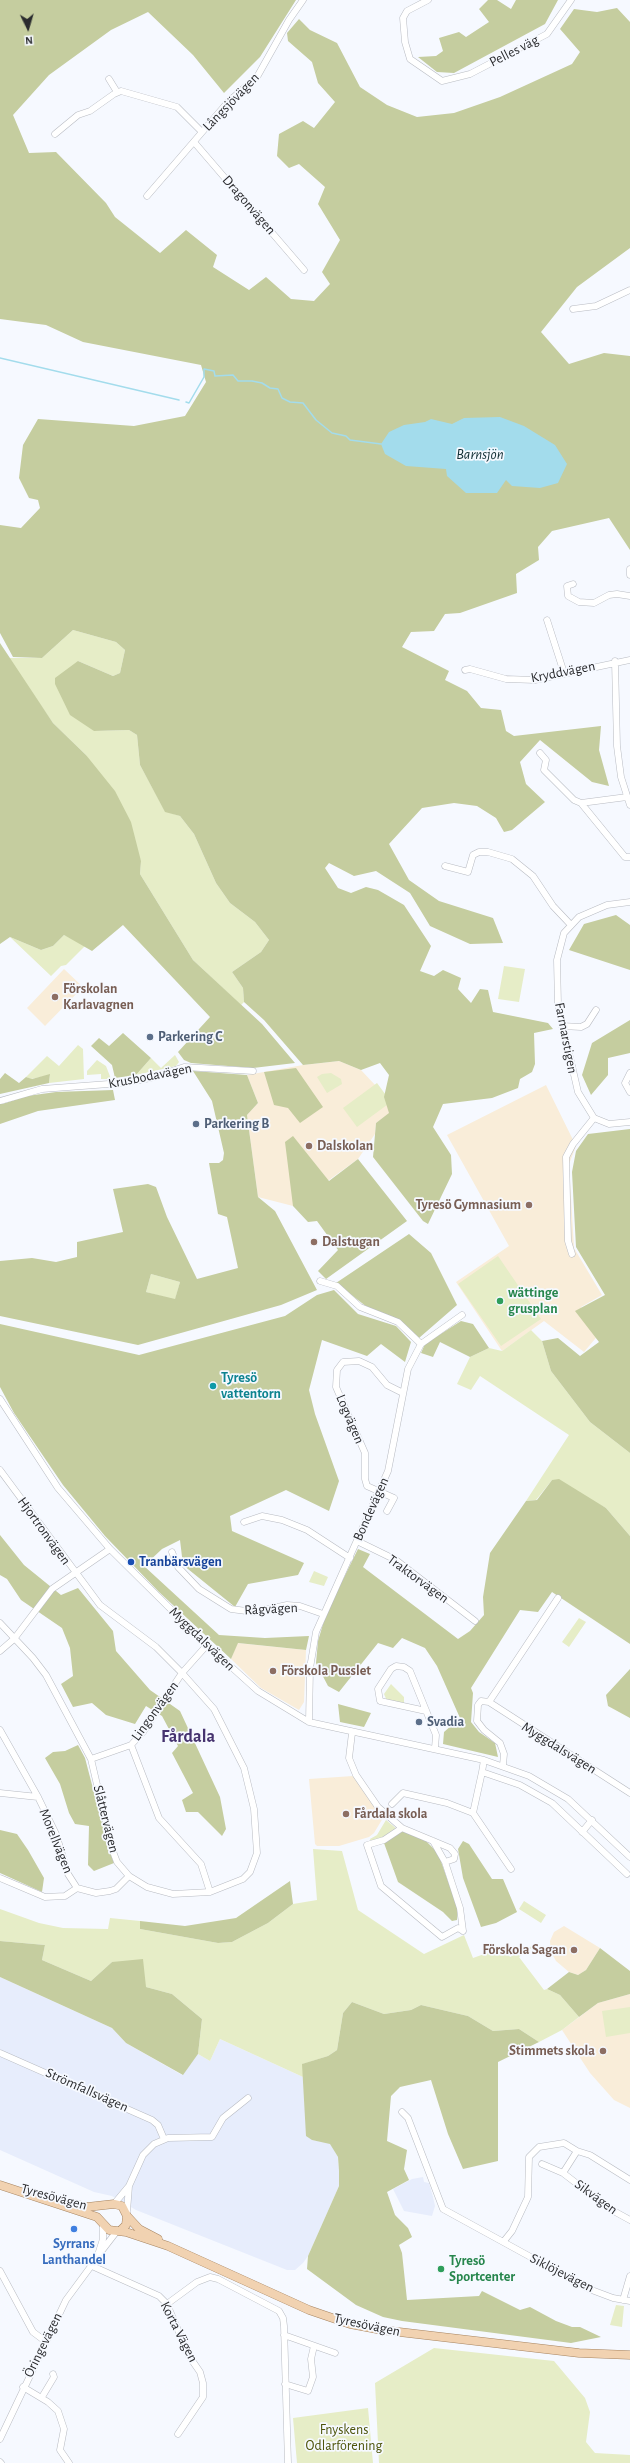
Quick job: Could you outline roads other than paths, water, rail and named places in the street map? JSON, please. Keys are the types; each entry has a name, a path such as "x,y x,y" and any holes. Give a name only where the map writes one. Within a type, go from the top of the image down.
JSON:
{"main road":[{"name":"Tyresövägen","path":"0,2182 81,2206 122,2206 139,2229 168,2246 309,2310 350,2324 382,2330 630,2360"},
{"name":"Tyresövägen","path":"0,2186 103,2222 109,2230 119,2231 168,2246"},
{"name":"Tyresövägen","path":"103,2222 103,2212 111,2205"},
{"path":"119,2231 126,2225 127,2214"},
{"name":"Tyresövägen","path":"580,2353 630,2355"}],"street":[{"name":"Långsjövägen","path":"147,196 228,102 257,77 289,20 303,0"},
{"name":"Pelles väg","path":"428,0 407,11 403,18 405,42 410,59 442,81 470,74 547,34 571,0"},
{"path":"109,80 117,92 177,106 202,132"},
{"path":"55,134 78,115 90,111 117,92"},
{"name":"Dragonvägen","path":"194,142 304,270"},
{"path":"573,309 596,306 630,290"},
{"path":"630,569 630,575"},
{"path":"573,584 566,586 568,596 579,602 594,603 608,595 617,594 630,596"},
{"path":"547,620 564,673"},
{"name":"Kryddvägen","path":"465,670 470,669 506,679 535,680 615,661 630,660"},
{"name":"Kryddvägen","path":"615,661 615,727 619,765 630,805"},
{"path":"540,753 546,760 544,770 581,804 624,857 630,858"},
{"path":"581,804 627,797"},
{"path":"445,866 468,872 473,855 478,852 488,852 512,859 532,876 553,906 570,924 593,910 608,905 630,902"},
{"name":"Farmarstigen","path":"570,924 560,943 557,960 558,1005 578,1092 594,1118"},
{"path":"562,1026 581,1027 590,1020 596,1010"},
{"path":"584,1018 590,1020"},
{"name":"Krusbodavägen","path":"0,1101 42,1089 142,1080 184,1067 253,1071"},
{"path":"630,1073 625,1083 630,1092"},
{"path":"572,1254 568,1241 566,1157 572,1144 594,1118 609,1124 630,1122"},
{"path":"320,1281 337,1286 360,1306 398,1322 421,1344"},
{"name":"Bondevägen","path":"309,1722 312,1648 324,1614 380,1492 394,1446 408,1369 421,1344 462,1314"},
{"name":"Logvägen","path":"380,1492 367,1486 365,1479 365,1453 336,1387 337,1370 343,1362 359,1361 372,1367 387,1385 403,1393"},
{"name":"Myggdalsvägen","path":"0,1399 58,1488 110,1549 207,1645 258,1691 309,1722 352,1733 435,1748 484,1760 503,1765 529,1776 552,1788 592,1820 630,1858"},
{"name":"Hjortronvägen","path":"0,1470 74,1572"},
{"path":"380,1492 394,1498 387,1511"},
{"path":"244,1522 262,1516 282,1520 307,1530 350,1558"},
{"name":"Traktorvägen","path":"357,1541 396,1560 475,1621"},
{"path":"0,1651 14,1639 52,1589 74,1572 110,1549"},
{"name":"Rågvägen","path":"172,1552 178,1567 199,1590 231,1609 254,1612 294,1606 324,1614"},
{"name":"Slåttervägen","path":"0,1623 33,1658 46,1675 91,1759 112,1849 117,1862 129,1876 148,1887 173,1894 210,1892 243,1879 250,1872 257,1853 254,1809 244,1768 231,1738 214,1709 182,1673 156,1647 100,1605 74,1572"},
{"path":"503,1765 504,1754 500,1743 484,1730 477,1721 479,1703 489,1702 558,1598"},
{"name":"Lingonvägen","path":"91,1759 131,1745 143,1732 182,1673 207,1645"},
{"path":"426,1711 380,1701 378,1698 378,1689 391,1669 396,1666 404,1667 410,1672 436,1735 435,1748"},
{"name":"Myggdalsvägen","path":"489,1702 630,1793"},
{"path":"0,1730 38,1797"},
{"path":"352,1733 349,1758 356,1775 383,1813 402,1828 450,1848 455,1854 454,1859 445,1862"},
{"path":"131,1745 159,1818 201,1864 210,1892"},
{"path":"473,1813 484,1760"},
{"path":"482,1772 520,1786 552,1803 627,1874"},
{"name":"Morellvägen","path":"0,1793 38,1797 56,1834 68,1874 77,1888 96,1893 110,1891 116,1889 129,1876"},
{"path":"392,1804 403,1793 447,1803 473,1813 511,1869"},
{"path":"582,1832 592,1820"},
{"path":"402,1828 395,1834 367,1845 381,1886 442,1937 458,1928 463,1931 460,1908 445,1862 432,1841"},
{"path":"0,1878 50,1898 65,1896 77,1888"},
{"name":"Strömfallsvägen","path":"0,2053 152,2120 158,2125 164,2140"},
{"path":"111,2205 129,2186 143,2155 154,2144 164,2140 212,2137 223,2118 248,2098"},
{"name":"Siklöjevägen","path":"402,2112 408,2118 443,2209 589,2288 630,2301"},
{"path":"504,2241 516,2225 528,2197 529,2157 539,2147 564,2143 577,2151 590,2155 630,2180"},
{"name":"Sikvägen","path":"563,2173 577,2151"},
{"name":"Sikvägen","path":"542,2164 563,2173 610,2209 630,2220"},
{"path":"127,2214 129,2186"},
{"name":"Öringevägen","path":"0,2439 45,2340 66,2300 92,2266 96,2258 103,2239 103,2222"},
{"name":"Öringevägen","path":"96,2258 119,2231"},
{"name":"Korta Vägen","path":"92,2266 159,2296 167,2304 189,2356 200,2372 203,2383 203,2397 178,2434"},
{"path":"0,2271 33,2332 39,2338 45,2340"},
{"path":"623,2300 630,2276"},
{"path":"167,2304 205,2278 218,2279 279,2311 283,2318 288,2463"},
{"path":"284,2335 335,2353"},
{"path":"285,2384 308,2391 313,2377 311,2359 314,2346"},
{"path":"42,2397 54,2377 54,2374"},
{"path":"23,2387 42,2397 58,2412 63,2424 60,2450 69,2463"}],"water":[{"name":"Barnsjön","path":"500,417 524,426 555,445 567,464 558,483 540,488 512,486 506,480 497,493 466,493 447,476 446,469 406,466 385,454 381,444 389,432 404,425 425,422 431,419 452,424 464,418"}],"waterway":[{"path":"0,358 179,400"},
{"path":"186,402 189,403 204,377 204,369 214,371 215,376 233,375 238,381 252,381 262,383 270,388 278,389 282,398 290,402 303,403 316,420 332,433 346,436 350,440 381,444"}],"place":[{"name":"Förskolan Karlavagnen","path":"55,997"},
{"name":"Parkering C","path":"150,1037"},
{"name":"Parkering B","path":"196,1124"},
{"name":"Dalskolan","path":"309,1146"},
{"name":"Tyresö Gymnasium","path":"529,1205"},
{"name":"Dalstugan","path":"314,1242"},
{"name":"wättinge grusplan","path":"500,1301"},
{"name":"Tyresö vattentorn","path":"213,1386"},
{"name":"Tranbärsvägen","path":"131,1562"},
{"name":"Förskola Pusslet","path":"273,1671"},
{"name":"Svadia","path":"419,1722"},
{"name":"Fårdala skola","path":"346,1814"},
{"name":"Förskola Sagan","path":"574,1950"},
{"name":"Stimmets skola","path":"603,2051"},
{"name":"Syrrans Lanthandel","path":"74,2229"},
{"name":"Tyresö Sportcenter","path":"441,2269"}],"district":[{"name":"Fårdala","path":"188,1737"}],"park label":[{"name":"Fnyskens Odlarförening","path":"344,2438"}]}
